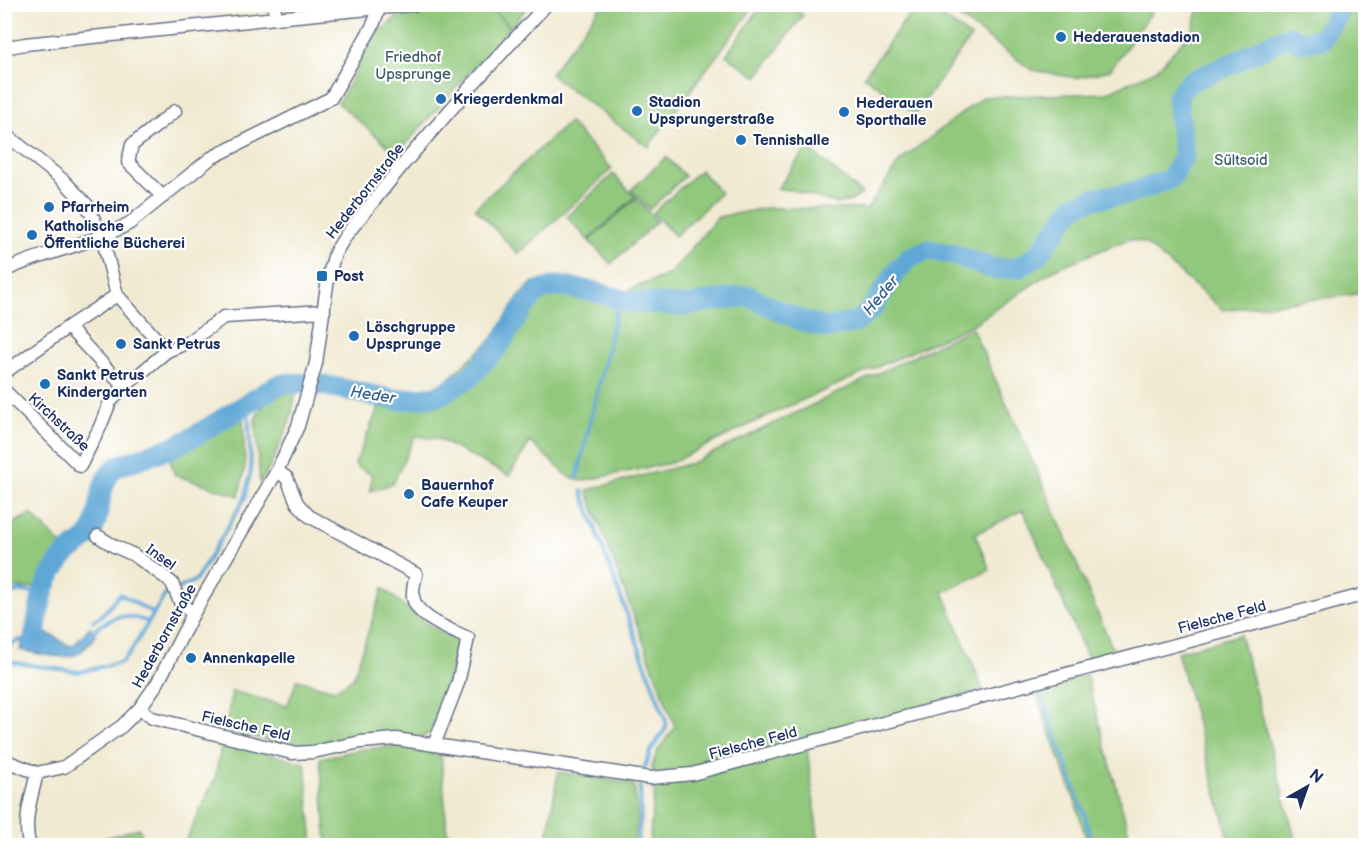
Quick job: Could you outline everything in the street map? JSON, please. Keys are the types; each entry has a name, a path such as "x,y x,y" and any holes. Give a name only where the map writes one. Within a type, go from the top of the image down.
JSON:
{"street":[{"path":"274,4 276,18"},
{"path":"4,48 420,4"},
{"name":"Hederbornstraße","path":"37,773 64,767 122,726 140,708 158,682 193,614 277,471 298,426 315,370 328,278 335,253 346,235 405,162 546,5"},
{"path":"4,271 24,261 116,231 130,223 211,158 331,98 373,25 379,9"},
{"path":"163,197 128,162 132,145 175,111"},
{"path":"6,136 63,180 87,205 102,236 117,295 167,351"},
{"path":"4,373 117,295"},
{"name":"Kirchstraße","path":"4,390 80,465 110,402 124,387 167,351 189,342 224,317 324,311"},
{"path":"68,327 124,387"},
{"path":"277,471 287,478 297,503 309,516 417,574 412,595 421,613 468,638 458,683 434,745"},
{"name":"Insel","path":"98,536 134,555 172,583 180,602 193,614"},
{"name":"Fielsche Feld","path":"140,708 152,718 292,753 313,752 361,742 396,740 650,778 692,774 1365,594"},
{"path":"4,760 37,773 28,820 30,846"}],"green space":[{"path":"524,5 526,9 511,27 489,6"},
{"name":"Stadion Upsprungerstraße","path":"602,5 755,5 648,147 550,74"},
{"path":"762,5 789,5 803,15 757,77 726,55"},
{"path":"916,5 925,5 971,37 915,114 864,76"},
{"name":"Hederauenstadion","path":"942,5 1157,5 1110,70 1076,78 1032,70"},
{"name":"Sültsoid","path":"1200,5 1365,5 1365,293 1223,310 1145,243 1129,239 1057,268 972,325 771,414 671,463 581,481 568,476 530,442 509,476 438,439 415,436 393,484 370,491 372,475 355,464 380,404 396,409 412,407 398,405 391,394 435,391 494,337 518,298 533,282 561,278 624,292 670,274 718,217 766,208 867,209 901,160 983,97 1106,93 1156,70 1192,31"},
{"name":"Friedhof Upsprunge","path":"488,6 510,27 397,154 338,103 376,34 401,14"},
{"path":"569,122 612,169 518,254 475,208"},
{"path":"807,147 862,194 851,201 837,204 793,190 777,189"},
{"path":"666,157 685,176 650,209 631,190"},
{"path":"700,170 721,193 675,236 653,213"},
{"path":"613,174 635,197 588,240 567,217"},
{"path":"636,198 657,221 611,264 589,241"},
{"path":"972,328 1045,489 1115,654 1089,661 1023,510 975,534 990,570 943,592 983,689 806,740 819,845 649,845 655,787 652,766 658,750 675,727 587,490 692,463"},
{"path":"287,392 296,392 290,421 260,484 255,419 265,403"},
{"path":"243,416 245,466 239,496 175,475 168,453 193,444 232,419"},
{"path":"31,514 66,549 37,588 10,588 5,597 5,528"},
{"path":"383,588 424,622 460,643 431,732 423,737 397,734 360,736 309,748 293,747 225,730 232,691 287,706 297,680 335,690 353,678"},
{"path":"1240,635 1297,845 1231,845 1177,652"},
{"path":"1086,674 1132,845 1088,845 1076,804 1034,688"},
{"path":"222,742 305,763 313,845 184,845 215,778"},
{"path":"398,746 441,752 447,833 525,845 327,845 320,758 363,749"},
{"path":"558,772 634,784 638,819 633,845 546,845"},
{"path":"139,828 146,845 83,845"}],"water":[{"path":"90,627 96,635 85,648 75,655 53,656 20,650 27,629 49,634 73,646"}],"waterway":[{"name":"Heder","path":"34,640 40,605 48,580 66,554 91,533 103,489 111,473 118,466 190,439 276,386 288,383 323,385 396,400 438,396 470,377 498,347 523,308 539,291 557,286 596,292 631,302 683,306 748,296 800,320 827,328 856,322 871,310 897,271 910,257 928,250 951,254 994,269 1018,268 1037,256 1074,206 1096,198 1132,193 1172,178 1184,155 1177,97 1189,82 1289,36 1300,42 1322,39 1343,4"},
{"path":"577,478 619,299"},
{"name":"Heder","path":"4,661 79,672 122,662 165,595 196,580 245,498 251,470 248,405"},
{"path":"582,491 666,721 666,728 651,750 644,769"},
{"path":"6,602 12,593 22,591 43,594"},
{"path":"93,621 102,615 120,594 154,614"},
{"name":"Heder","path":"91,632 113,619 124,616 149,622"},
{"name":"Heder","path":"4,646 27,640"},
{"path":"1040,691 1085,817 1092,846"},
{"path":"637,846 641,818 640,786"}],"place":[{"name":"Hederauenstadion","path":"1061,37"},
{"name":"Kriegerdenkmal","path":"441,99"},
{"name":"Stadion Upsprungerstraße","path":"637,111"},
{"name":"Hederauen Sporthalle","path":"844,112"},
{"name":"Tennishalle","path":"741,140"},
{"name":"Pfarrheim","path":"49,207"},
{"name":"Katholische Öffentliche Bücherei","path":"32,235"},
{"name":"Post","path":"322,276"},
{"name":"Löschgruppe Upsprunge","path":"354,336"},
{"name":"Sankt Petrus","path":"121,344"},
{"name":"Sankt Petrus Kindergarten","path":"45,384"},
{"name":"Bauernhof Cafe Keuper","path":"409,494"},
{"name":"Annenkapelle","path":"191,658"}]}
